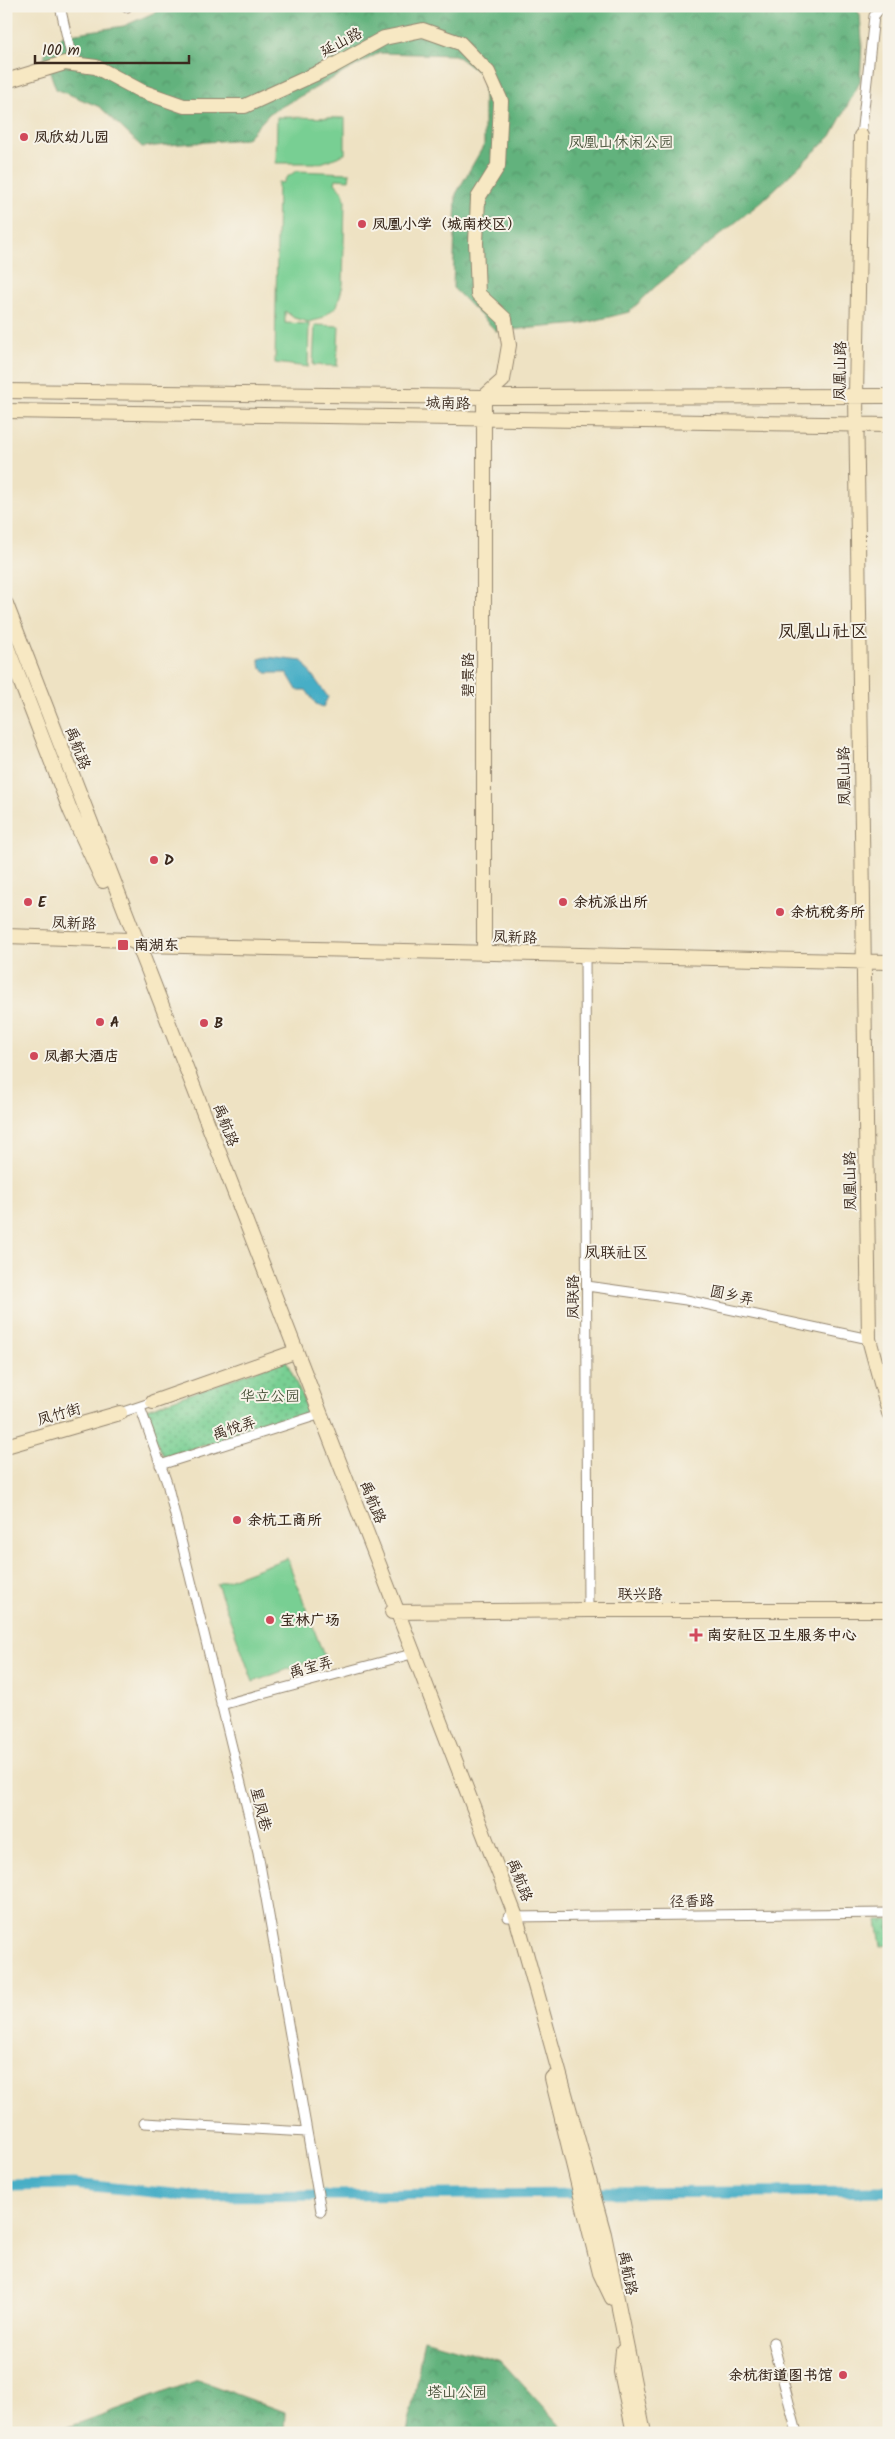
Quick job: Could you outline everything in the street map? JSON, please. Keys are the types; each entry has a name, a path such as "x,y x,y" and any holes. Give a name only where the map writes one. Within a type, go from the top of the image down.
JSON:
{"main road":[{"name":"延山路","path":"6,81 65,63 96,67 141,91 184,106 245,106 333,66 384,38 423,30 460,43 488,72 501,101 498,166 478,198 476,251 478,294 505,319 509,345 503,380 484,397"},
{"name":"凤凰山路","path":"861,136 856,424 862,962 869,1339 889,1414"},
{"name":"城南路","path":"6,391 484,397 889,396"},
{"name":"碧景路","path":"484,397 484,952"},
{"name":"城南路","path":"6,411 889,425"},
{"name":"禹航路","path":"6,604 104,859 134,944 146,991 289,1354 395,1612 408,1654 512,1917"},
{"name":"禹航路","path":"6,644 71,812 154,988 296,1351 512,1917 541,2034 593,2216 644,2433"},
{"name":"凤新路","path":"6,936 134,944"},
{"name":"凤新路","path":"6,945 134,944 889,962"},
{"path":"147,1404 289,1354"},
{"name":"凤竹街","path":"6,1446 120,1413"},
{"name":"联兴路","path":"395,1612 889,1610"},
{"name":"禹航路","path":"593,2216 600,2274 616,2306 623,2345 621,2372 634,2433"}],"street":[{"path":"60,6 73,64"},
{"path":"861,136 874,16 882,6"},
{"name":"凤联路","path":"585,955 588,1610"},
{"name":"圆乡弄","path":"587,1286 686,1300 869,1339"},
{"path":"120,1413 147,1404"},
{"name":"星凤巷","path":"147,1404 144,1420 167,1483 258,1853 321,2211"},
{"name":"禹悦弄","path":"160,1465 315,1416"},
{"name":"禹宝弄","path":"221,1705 408,1654"},
{"name":"径香路","path":"512,1917 889,1913"},
{"path":"144,2124 307,2132"},
{"path":"773,2342 797,2433"}],"green space":[{"name":"凤凰山休闲公园","path":"169,6 855,6 860,15 862,41 860,82 831,136 761,202 656,286 629,312 581,324 496,331 453,288 456,194 484,145 484,76 455,55 379,53 270,113 246,139 142,147 100,107 56,89 44,55 63,35 124,26"},
{"path":"277,117 345,118 345,154 321,163 276,163"},
{"path":"296,171 350,173 349,180 336,179 335,183 343,192 345,200 343,285 337,306 321,319 308,322 294,318 285,311 285,323 309,324 308,367 275,363 278,182 283,183 286,178"},
{"path":"315,325 339,326 337,366 313,365"},
{"name":"华立公园","path":"286,1360 310,1414 164,1457 141,1411"},
{"name":"宝林广场","path":"287,1558 324,1656 253,1682 217,1584"},
{"path":"877,1920 889,1920 889,1945 881,1946"},
{"name":"塔山公园","path":"424,2339 501,2361 567,2433 407,2433"},
{"path":"198,2380 285,2412 284,2433 52,2433"}],"water":[{"path":"267,657 302,661 328,697 323,707 316,704 306,690 297,690 287,673 266,673 261,668 259,659"}],"waterway":[{"path":"6,2185 73,2184 193,2196 889,2191"}],"place":[{"name":"凤欣幼儿园","path":"24,137"},
{"name":"凤凰小学（城南校区）","path":"362,224"},
{"name":"D","path":"154,860"},
{"name":"E","path":"28,902"},
{"name":"余杭派出所","path":"563,902"},
{"name":"余杭税务所","path":"780,912"},
{"name":"南湖东","path":"123,945"},
{"name":"A","path":"100,1022"},
{"name":"B","path":"204,1023"},
{"name":"凤都大酒店","path":"34,1056"},
{"name":"余杭工商所","path":"237,1520"},
{"name":"宝林广场","path":"270,1620"},
{"name":"南安社区卫生服务中心","path":"696,1635"},
{"name":"余杭街道图书馆","path":"843,2375"}],"district":[{"name":"凤凰山社区","path":"823,631"},
{"name":"凤联社区","path":"616,1252"}]}
